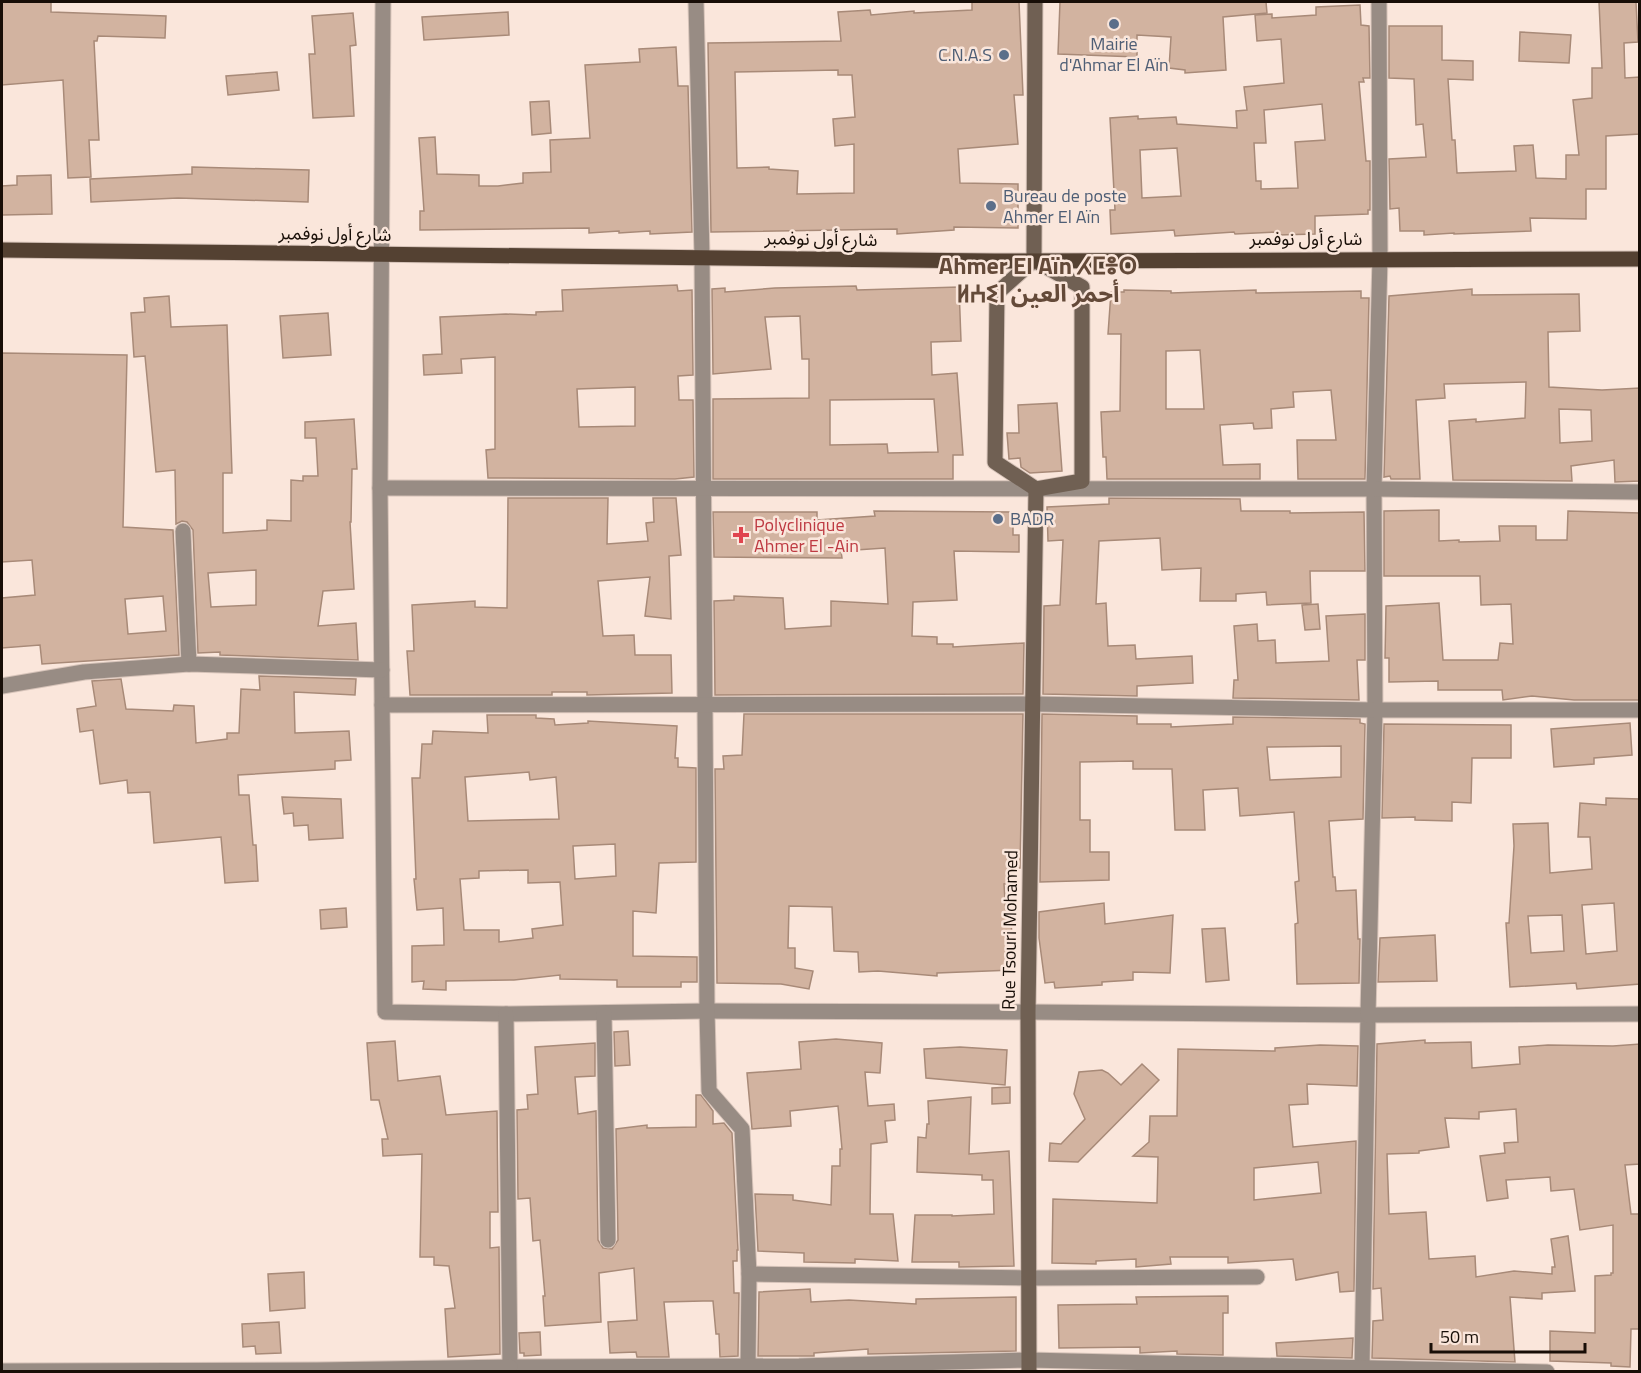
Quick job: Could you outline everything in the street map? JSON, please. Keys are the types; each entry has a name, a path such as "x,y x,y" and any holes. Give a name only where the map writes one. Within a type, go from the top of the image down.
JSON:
{"main road":[{"name":"شارع أول نوفمبر","path":"2,250 1034,260 1640,259"}],"street":[{"path":"383,2 380,488 385,1012 506,1014 707,1011 1368,1015 1640,1014"},
{"path":"696,2 702,256 709,1091 742,1129 749,1274 748,1366"},
{"path":"1034,260 1082,287 1082,481 1036,489 995,462 997,293 1034,260 1035,2"},
{"path":"1362,1367 1375,710 1374,489 1380,258 1379,2"},
{"path":"380,488 1374,489 1640,492"},
{"name":"Rue Tsouri Mohamed","path":"1029,1366 1029,1012 1036,489"},
{"path":"183,531 189,664"},
{"path":"2,686 84,672 189,664 382,670"},
{"path":"382,705 1034,704 1375,710 1640,710"},
{"path":"604,1013 608,1240"},
{"path":"506,1014 510,1367"},
{"path":"749,1274 1029,1278 1257,1277"},
{"path":"2,1371 510,1367 684,1369 748,1366 799,1369 1029,1366 1362,1367 1547,1371"}],"building":[{"path":"2,2 51,2 51,12 166,16 165,38 98,36 97,41 94,41 99,140 89,140 91,177 68,178 63,80 2,85"},
{"path":"972,2 1019,2 1023,95 1014,95 1018,144 958,149 960,183 1018,184 1018,228 954,227 954,230 897,234 897,229 711,232 708,43 841,41 838,12 870,10 871,15 914,11 914,13 972,10","holes":["838,70 838,75 852,75 855,117 833,119 835,146 854,144 854,193 797,194 798,171 769,169 769,167 737,168 735,72"]},
{"path":"1060,2 1266,2 1267,13 1223,17 1226,70 1185,73 1185,70 1169,68 1171,37 1137,35 1137,57 1058,54"},
{"path":"1599,2 1636,2 1638,42 1624,43 1625,78 1640,77 1640,134 1606,136 1606,189 1586,189 1586,219 1530,218 1531,231 1424,235 1424,231 1400,231 1399,208 1390,209 1389,159 1426,157 1423,124 1416,125 1414,79 1389,78 1389,26 1442,26 1442,60 1473,61 1473,80 1448,79 1452,140 1455,140 1457,173 1516,171 1514,146 1533,145 1536,178 1566,179 1566,155 1579,155 1573,100 1592,98 1592,68 1602,68"},
{"path":"1360,5 1361,25 1369,26 1370,78 1363,78 1364,82 1359,82 1366,161 1370,161 1370,210 1368,214 1315,216 1315,234 1278,235 1278,232 1235,234 1234,232 1175,236 1174,230 1111,234 1110,210 1115,210 1110,118 1176,117 1177,124 1237,128 1236,111 1247,110 1244,87 1284,83 1281,39 1257,41 1255,15 1272,14 1272,18 1316,15 1316,7","holes":["1322,104 1325,140 1295,142 1298,188 1261,189 1261,181 1256,181 1254,143 1266,143 1264,110","1177,148 1181,196 1142,198 1140,150"]},
{"path":"508,12 509,35 424,40 422,17"},
{"path":"353,13 356,45 350,46 354,116 313,118 309,54 315,54 312,16"},
{"path":"1520,32 1571,35 1569,63 1519,61"},
{"path":"676,47 678,86 688,86 692,232 589,233 589,228 420,230 420,211 424,211 419,138 435,137 437,174 479,175 479,186 523,183 523,173 551,172 550,140 590,138 585,65 640,62 639,49"},
{"path":"277,72 279,90 228,95 226,76"},
{"path":"549,101 551,133 532,135 530,102"},
{"path":"192,167 309,170 308,202 178,198 91,202 90,179 192,174"},
{"path":"51,175 52,214 2,215 2,186 17,185 17,176"},
{"path":"677,285 678,291 692,290 693,375 678,376 679,400 693,400 694,477 675,479 488,478 486,450 495,449 495,357 461,359 462,373 424,375 423,355 442,354 440,317 536,315 536,312 563,311 562,290","holes":["635,387 635,426 579,427 577,389"]},
{"path":"856,286 857,290 959,287 961,341 931,342 932,375 957,373 963,455 953,455 953,479 713,479 713,399 809,398 809,359 802,359 800,316 765,317 771,369 713,374 712,289 725,288 725,292","holes":["934,399 938,452 888,453 887,444 830,445 830,400"]},
{"path":"1472,289 1472,295 1579,294 1580,331 1548,332 1549,387 1602,390 1640,388 1640,481 1615,482 1614,460 1571,466 1572,481 1453,480 1449,421 1476,419 1476,422 1525,418 1526,382 1444,384 1445,398 1416,400 1420,479 1384,477 1389,296","holes":["1559,409 1591,410 1592,441 1560,443"]},
{"path":"1124,290 1171,291 1171,293 1256,290 1256,293 1361,291 1361,298 1369,298 1365,479 1298,479 1297,440 1336,440 1331,390 1293,392 1294,407 1271,409 1272,428 1254,429 1253,423 1220,425 1223,465 1260,464 1260,479 1107,479 1106,457 1103,457 1101,412 1120,411 1121,334 1108,334 1111,292 1124,292","holes":["1200,350 1204,409 1166,409 1166,351"]},
{"path":"169,296 171,327 227,325 232,473 223,473 223,533 267,530 267,520 291,521 291,480 303,481 303,476 318,476 316,438 305,438 305,422 354,419 357,469 352,469 350,522 354,589 323,591 318,626 356,623 358,660 220,655 220,652 198,653 193,530 187,522 182,521 176,524 175,470 156,472 145,356 134,357 131,313 145,312 144,298","holes":["256,570 256,605 211,607 208,573"]},
{"path":"328,313 331,355 283,358 280,316"},
{"path":"2,353 127,355 123,527 173,530 179,655 42,664 40,645 2,648 2,598 35,595 32,560 2,562","holes":["163,596 166,631 128,634 125,599"]},
{"path":"1057,403 1062,471 1030,473 1021,467 1020,458 1009,459 1007,433 1019,433 1018,405"},
{"path":"508,498 608,498 607,544 648,541 646,523 654,522 653,498 676,498 681,555 669,556 671,619 645,616 650,577 598,581 603,636 634,635 635,655 671,655 672,693 587,695 587,692 552,692 552,695 410,695 407,651 414,651 412,605 475,601 475,607 507,608"},
{"path":"1109,498 1240,499 1241,511 1364,512 1365,571 1310,571 1311,603 1267,605 1266,592 1236,594 1236,601 1200,601 1201,568 1162,570 1160,538 1099,541 1096,604 1106,603 1108,646 1135,645 1136,659 1192,656 1193,683 1137,686 1137,696 1043,694 1044,606 1060,605 1063,540 1048,541 1047,507 1109,504"},
{"path":"1439,510 1439,541 1459,540 1459,542 1500,541 1499,526 1536,526 1536,540 1567,540 1568,511 1640,513 1640,700 1574,700 1532,696 1503,700 1502,690 1438,690 1438,681 1389,682 1389,658 1385,658 1386,606 1439,603 1443,660 1498,660 1500,643 1513,644 1511,604 1481,605 1480,576 1384,576 1384,511"},
{"path":"874,511 1013,512 1013,535 1019,535 1019,552 954,551 957,600 913,602 912,636 937,637 937,644 953,644 953,647 1024,643 1023,694 715,695 714,601 734,600 734,596 783,598 785,629 831,626 831,601 888,604 885,548 841,551 842,558 714,557 713,512 817,512 817,520 875,516"},
{"path":"1318,604 1320,629 1305,630 1302,605"},
{"path":"1365,614 1365,660 1357,660 1359,700 1233,698 1234,680 1238,680 1234,626 1257,624 1258,641 1275,640 1276,663 1329,661 1326,616"},
{"path":"259,676 356,679 355,695 294,692 295,733 349,731 351,760 335,761 335,769 238,775 239,795 249,795 258,881 225,883 221,837 154,843 150,792 128,793 127,780 100,784 93,730 80,732 77,709 96,706 92,681 121,679 126,709 173,711 174,705 194,706 196,743 227,739 227,733 239,733 241,689 260,690"},
{"path":"744,714 1023,714 1020,868 1009,869 1010,883 1004,884 1006,916 1011,916 1013,970 937,973 937,976 878,971 859,972 858,952 834,951 832,907 789,906 788,948 795,948 795,968 813,971 809,989 781,984 717,983 715,769 724,769 723,756 742,755"},
{"path":"1042,714 1137,716 1137,724 1171,724 1171,727 1233,724 1233,717 1360,719 1360,723 1365,724 1363,819 1329,821 1336,891 1356,890 1358,939 1360,939 1359,983 1297,984 1295,924 1298,923 1295,882 1299,881 1294,812 1240,816 1238,788 1203,790 1205,830 1175,830 1172,769 1133,769 1133,761 1080,762 1080,820 1090,820 1090,852 1109,852 1109,880 1040,882","holes":["1341,746 1341,777 1270,780 1267,747"]},
{"path":"487,715 536,715 536,718 554,719 555,725 588,723 588,721 677,726 675,758 678,758 678,767 696,768 696,862 659,863 656,913 633,911 633,956 697,957 697,982 681,982 681,987 617,987 617,980 560,979 560,975 514,980 446,981 446,990 423,989 424,981 412,982 412,946 444,945 443,908 417,910 414,879 416,879 412,778 420,778 422,744 432,744 433,731 488,733","holes":["529,772 530,780 556,777 559,819 468,821 465,777","615,844 616,876 575,879 573,846","528,870 528,883 560,882 563,925 532,929 533,938 499,942 499,930 464,930 460,879 479,878 479,871"]},
{"path":"1630,723 1632,755 1594,758 1594,764 1554,767 1551,729"},
{"path":"1384,724 1511,725 1511,758 1472,758 1471,803 1452,802 1452,821 1415,820 1415,817 1382,818"},
{"path":"282,797 341,799 343,838 309,840 308,825 294,826 293,813 284,814"},
{"path":"1606,798 1640,799 1640,984 1577,989 1576,983 1510,987 1506,923 1509,923 1514,846 1513,824 1548,823 1550,873 1592,869 1590,837 1578,837 1580,803 1606,805","holes":["1614,903 1617,951 1586,954 1582,905","1562,915 1564,951 1531,953 1528,916"]},
{"path":"1104,903 1105,924 1173,915 1170,973 1133,972 1133,980 1102,982 1102,985 1055,988 1054,982 1045,983 1039,938 1039,912"},
{"path":"346,908 347,927 321,929 320,910"},
{"path":"1225,928 1229,980 1206,982 1202,929"},
{"path":"1435,935 1437,981 1378,982 1380,938"},
{"path":"628,1031 630,1065 615,1066 614,1032"},
{"path":"836,1039 882,1043 880,1073 865,1072 868,1106 894,1104 895,1120 885,1121 887,1142 871,1144 870,1214 893,1214 898,1261 855,1259 855,1263 804,1262 804,1253 758,1251 755,1194 793,1195 793,1200 831,1205 832,1166 840,1166 840,1149 842,1149 838,1106 790,1111 791,1126 752,1129 747,1073 801,1069 799,1042"},
{"path":"1425,1040 1425,1043 1471,1042 1472,1068 1520,1064 1519,1047 1640,1044 1640,1164 1625,1165 1631,1214 1640,1214 1640,1329 1631,1329 1630,1367 1611,1366 1611,1363 1550,1361 1550,1331 1595,1333 1595,1276 1613,1273 1613,1225 1580,1230 1574,1189 1551,1191 1550,1177 1506,1180 1508,1198 1487,1201 1480,1156 1505,1153 1504,1143 1518,1142 1516,1109 1479,1112 1479,1119 1445,1118 1449,1147 1419,1151 1419,1153 1387,1154 1389,1214 1426,1212 1429,1259 1475,1256 1476,1277 1514,1271 1552,1274 1552,1267 1555,1267 1551,1239 1568,1236 1575,1291 1542,1293 1542,1299 1510,1297 1515,1362 1372,1358 1373,1321 1383,1320 1381,1288 1373,1289 1377,1044"},
{"path":"395,1041 398,1081 440,1076 446,1115 497,1111 498,1212 490,1212 490,1248 499,1247 500,1354 448,1357 445,1309 455,1308 449,1266 434,1265 434,1257 420,1257 422,1154 383,1156 382,1139 388,1139 379,1100 371,1100 367,1043"},
{"path":"595,1043 595,1076 575,1077 578,1114 596,1111 598,1240 603,1248 612,1249 618,1240 616,1129 647,1125 647,1128 696,1127 696,1095 701,1095 713,1111 713,1124 724,1123 732,1133 738,1250 737,1261 733,1261 734,1293 739,1293 738,1356 720,1357 719,1334 716,1334 713,1301 664,1302 669,1357 637,1357 636,1352 610,1353 608,1322 637,1320 634,1268 599,1273 601,1322 545,1326 540,1240 533,1241 530,1198 518,1199 517,1110 528,1109 527,1095 538,1094 535,1047"},
{"path":"1320,1045 1358,1046 1357,1086 1307,1084 1308,1104 1289,1105 1293,1147 1356,1141 1354,1291 1340,1292 1338,1272 1296,1280 1293,1259 1228,1263 1228,1257 1170,1257 1171,1264 1136,1267 1136,1259 1096,1261 1096,1264 1052,1263 1053,1199 1157,1203 1158,1157 1133,1156 1149,1142 1150,1116 1177,1116 1178,1049 1275,1051 1275,1048","holes":["1318,1162 1321,1193 1254,1200 1254,1168"]},
{"path":"960,1047 1007,1050 1005,1085 926,1078 924,1049"},
{"path":"1142,1064 1159,1080 1078,1162 1049,1161 1050,1143 1061,1144 1085,1119 1074,1094 1079,1072 1102,1070 1121,1085"},
{"path":"1010,1087 1010,1103 992,1104 992,1088"},
{"path":"971,1097 969,1154 1009,1151 1014,1266 959,1267 959,1262 912,1262 915,1215 994,1214 993,1180 982,1180 982,1175 917,1172 918,1137 926,1138 927,1124 929,1124 928,1101"},
{"path":"304,1272 305,1308 270,1311 268,1274"},
{"path":"810,1289 811,1302 849,1300 916,1304 916,1299 1016,1297 1016,1351 868,1354 868,1349 814,1353 814,1356 758,1356 759,1292"},
{"path":"1228,1296 1228,1313 1223,1313 1223,1355 1177,1354 1177,1351 1140,1353 1140,1347 1059,1348 1058,1305 1137,1304 1136,1297"},
{"path":"279,1322 281,1353 256,1354 255,1346 243,1347 242,1324"},
{"path":"540,1332 541,1355 524,1356 524,1353 520,1353 519,1333"},
{"path":"1353,1338 1352,1358 1277,1356 1276,1343"}],"place":[{"name":"Mairie d'Ahmar El Aïn","path":"1114,24"},
{"name":"C.N.A.S","path":"1004,55"},
{"name":"Bureau de poste Ahmer El Aïn","path":"991,206"},
{"name":"BADR","path":"998,519"},
{"name":"Polyclinique Ahmer El -Ain","path":"741,535"}],"district":[{"name":"Ahmer El Aïn ⵃⵎⴻⵔ ⵍⵄⵉⵏ أحمر العين","path":"1038,280"}]}
